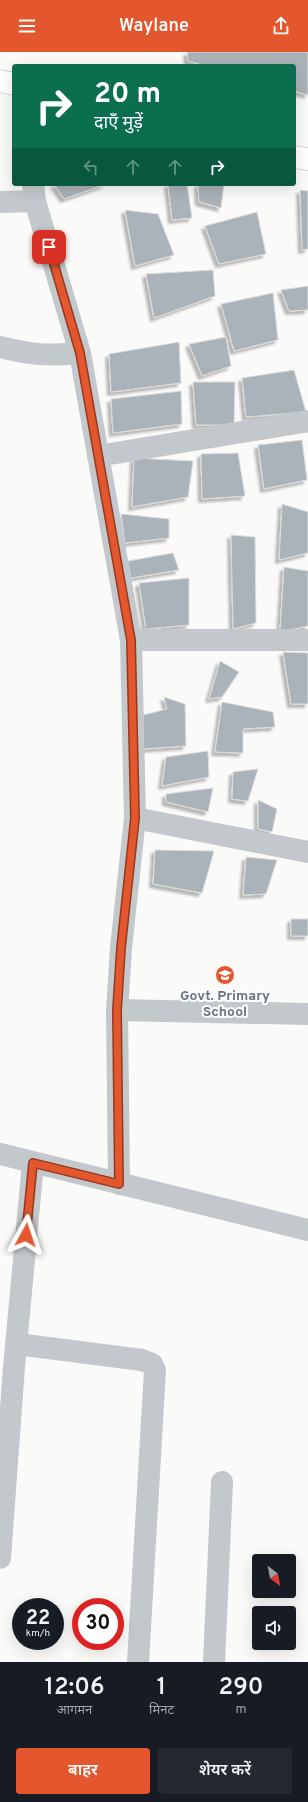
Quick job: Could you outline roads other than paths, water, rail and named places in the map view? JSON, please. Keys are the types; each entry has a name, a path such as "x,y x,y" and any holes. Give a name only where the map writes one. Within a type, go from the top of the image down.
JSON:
{"street":[{"path":"0,81 12,84"},
{"path":"296,157 308,160"},
{"path":"0,202 34,192 80,353 131,640 135,818 121,948 117,1010 119,1184"},
{"path":"0,347 28,354 50,356 80,353"},
{"path":"98,456 308,421"},
{"path":"131,640 308,640"},
{"path":"135,818 308,852"},
{"path":"117,1010 308,1014"},
{"path":"0,1154 308,1230"},
{"path":"0,1558 7,1366 17,1344 33,1163"},
{"path":"17,1344 142,1360 152,1364 155,1370 138,1662"},
{"path":"214,1662 222,1482"}],"place":[{"name":"Govt. Primary School","path":"225,975"}]}
